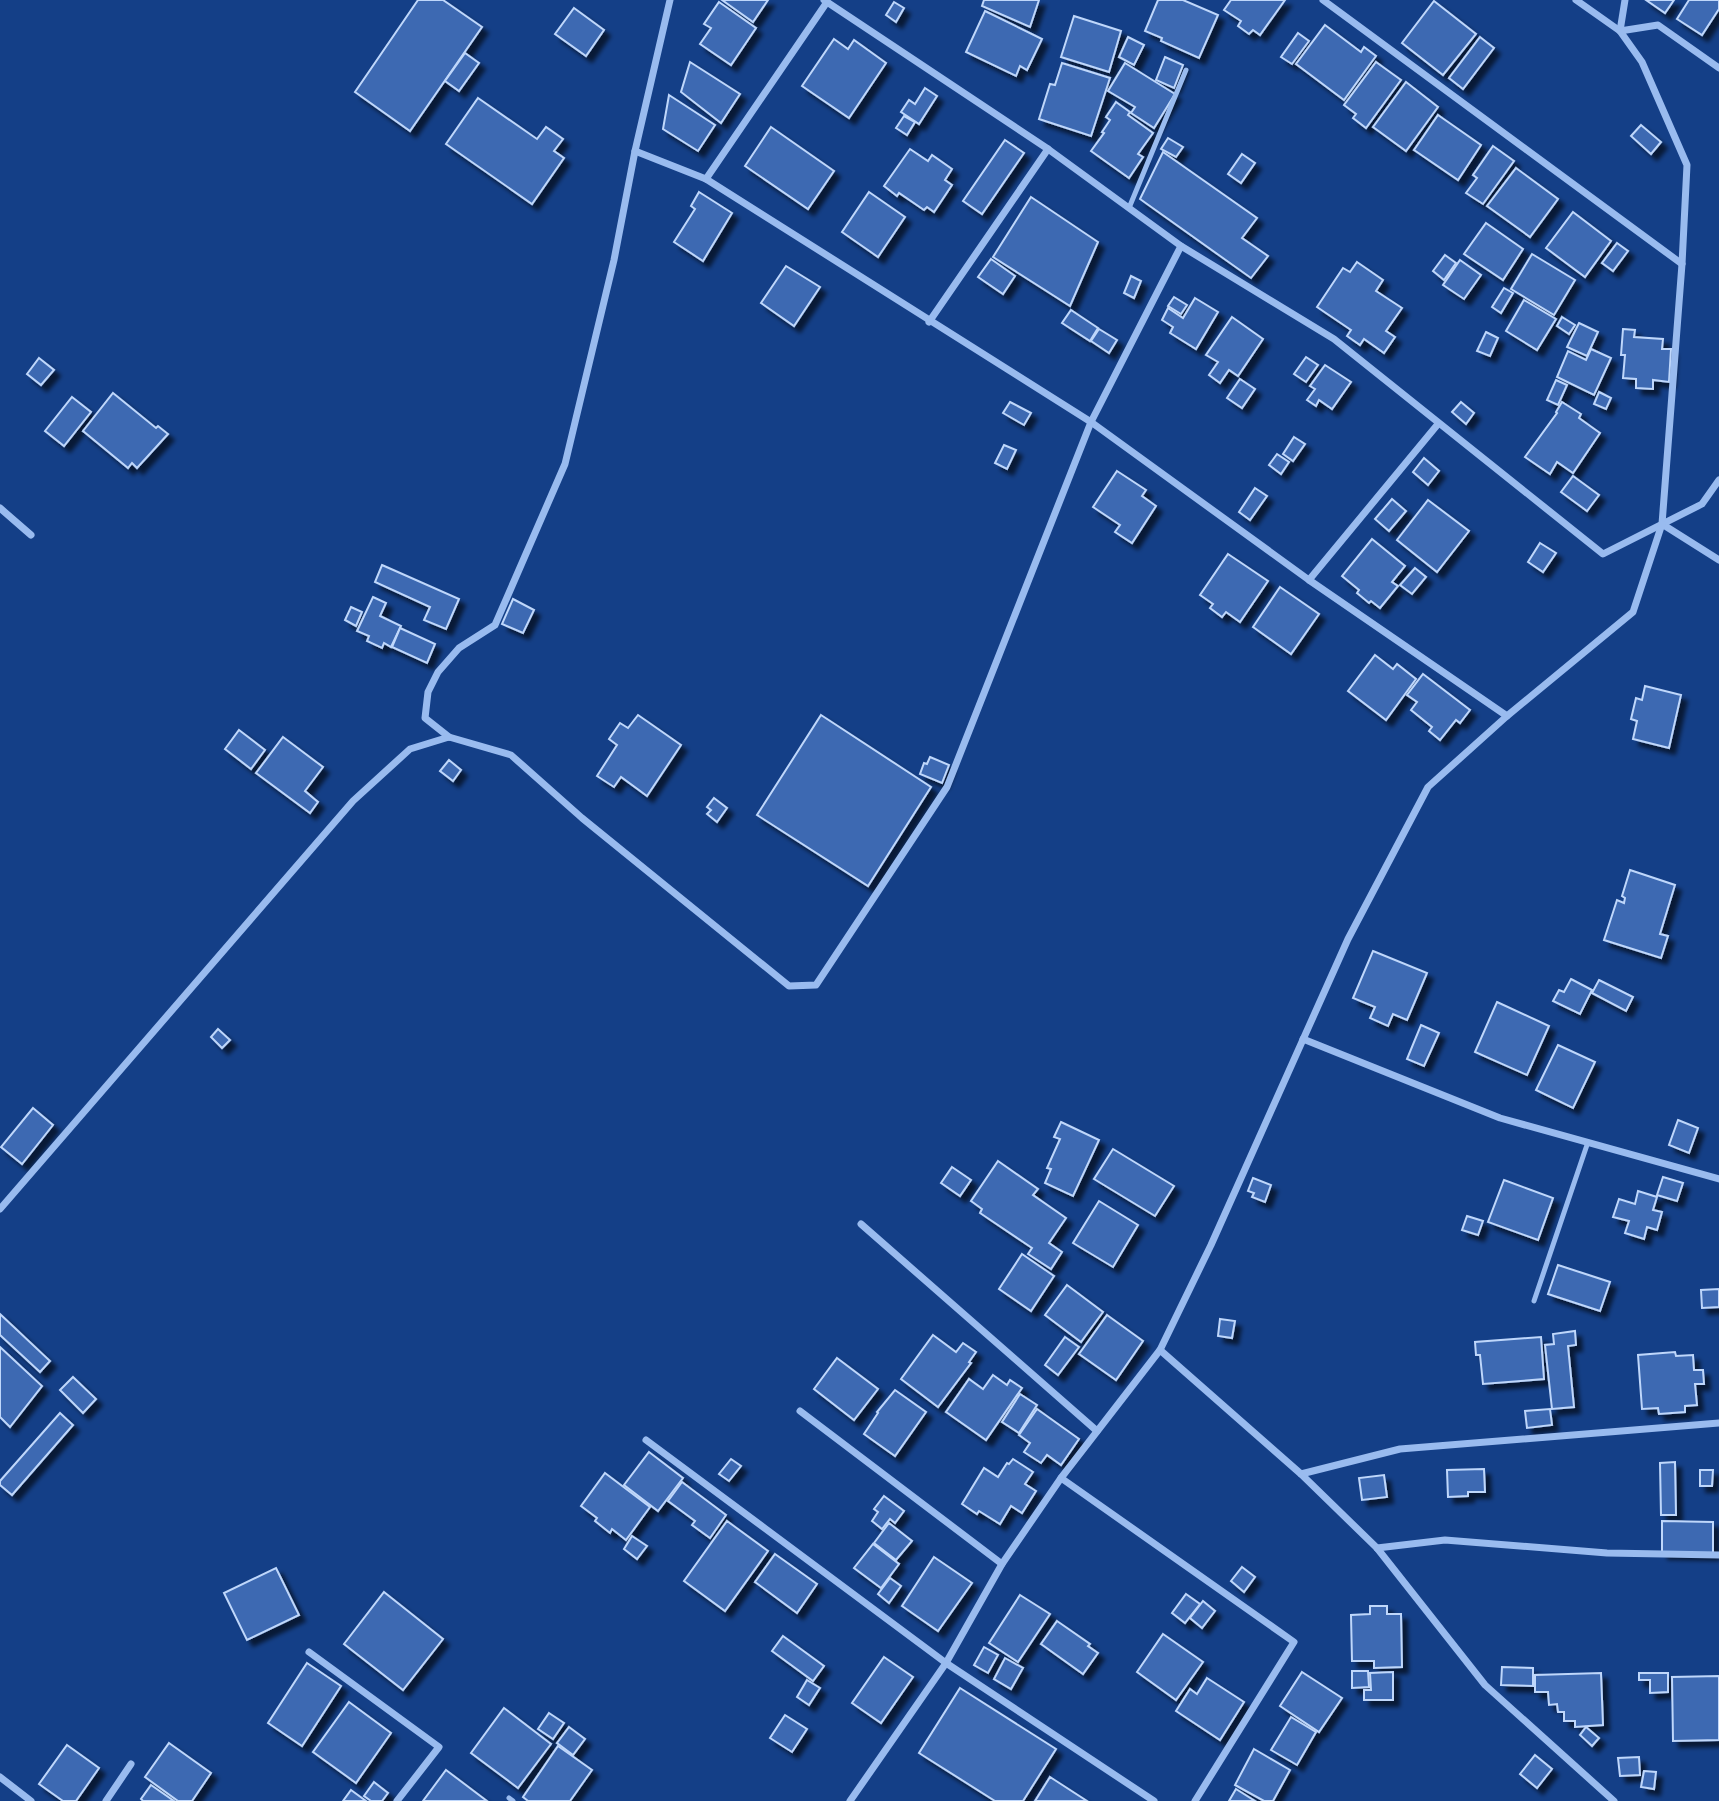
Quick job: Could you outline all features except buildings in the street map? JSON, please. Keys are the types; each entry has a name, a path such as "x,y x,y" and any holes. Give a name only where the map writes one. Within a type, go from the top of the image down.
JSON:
{"street":[{"path":"670,0 635,151 614,260 565,464 495,625 459,648 438,672 428,692 425,718 449,737 511,755 582,818 789,986 816,985 947,787 1091,422 1181,246"},
{"path":"1323,0 1682,264"},
{"path":"850,1801 946,1663 1002,1564 1061,1478 1160,1350 1211,1245 1348,939 1428,787 1507,716 1633,612 1662,524 1687,165 1642,62 1620,31 1576,0"},
{"path":"1620,31 1625,0"},
{"path":"706,179 825,1 1048,149 1181,246 1334,339 1603,554 1702,504 1719,480"},
{"path":"1620,31 1658,25 1719,68"},
{"path":"929,322 1048,149"},
{"path":"635,151 706,179 1091,422 1309,580 1507,716"},
{"path":"1309,580 1438,424"},
{"path":"0,508 31,535"},
{"path":"1662,524 1719,560"},
{"path":"0,1209 353,801 411,749 449,737"},
{"path":"1303,1039 1500,1118 1719,1179"},
{"path":"861,1224 1097,1431"},
{"path":"1160,1350 1301,1474 1377,1548 1485,1685 1614,1801"},
{"path":"800,1411 1002,1564"},
{"path":"1301,1474 1401,1449 1719,1423"},
{"path":"646,1440 946,1663 1154,1801"},
{"path":"1061,1478 1294,1642 1195,1801"},
{"path":"1377,1548 1445,1540 1607,1553 1719,1555"},
{"path":"309,1652 439,1746 397,1801"},
{"path":"106,1801 131,1764"},
{"path":"0,1777 31,1801"}],"lane":[{"path":"1129,208 1186,70"},
{"path":"1534,1301 1588,1142"}]}
